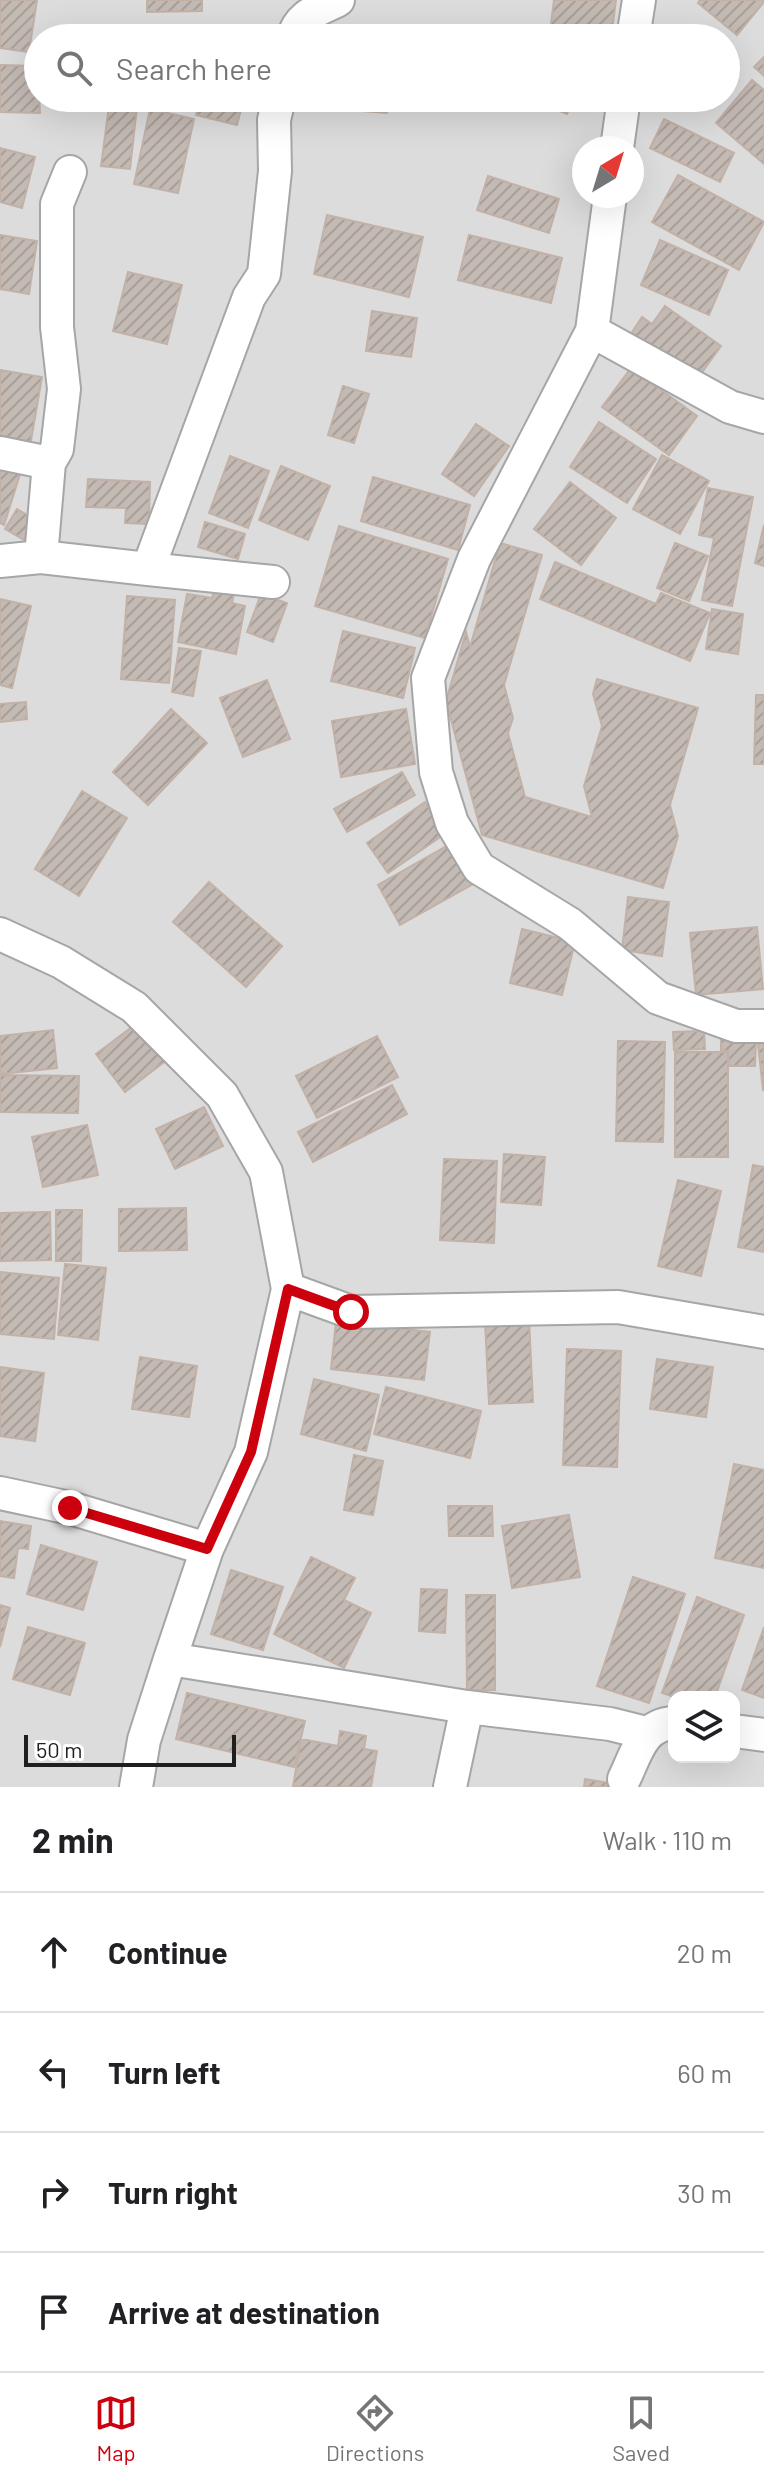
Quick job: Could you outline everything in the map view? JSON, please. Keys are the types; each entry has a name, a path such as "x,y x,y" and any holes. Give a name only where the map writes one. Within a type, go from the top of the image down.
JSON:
{"street":[{"path":"301,24 312,11 338,0"},
{"path":"635,24 639,0"},
{"path":"148,569 249,297 264,274 275,171 276,112"},
{"path":"619,136 622,112"},
{"path":"41,557 49,463 57,449 64,389 57,327 57,204 70,172"},
{"path":"608,208 592,331 474,559 428,678 436,772 452,823 479,868 570,924 658,998 736,1026 764,1026"},
{"path":"592,331 730,407 764,417"},
{"path":"0,453 49,463"},
{"path":"0,561 41,557 273,582"},
{"path":"0,934 61,962 134,1007 222,1095 266,1172 288,1289 251,1452 207,1549 144,1740 136,1787"},
{"path":"288,1289 351,1312 618,1307 764,1332"},
{"path":"0,1493 70,1508 207,1549"},
{"path":"170,1659 467,1707 660,1728"},
{"path":"450,1787 467,1707"},
{"path":"624,1779 660,1728"},
{"path":"740,1732 764,1735"}],"shaded area":[{"path":"0,0 764,0 764,1787 0,1787"}],"building":[{"path":"0,0 37,0 33,24 24,24 24,51 0,48"},
{"path":"147,0 202,0 202,11 147,12"},
{"path":"554,0 616,0 613,24 551,24"},
{"path":"700,0 764,0 740,31 740,24 724,24 698,3"},
{"path":"764,57 764,76 754,67"},
{"path":"0,65 24,66 24,112 40,113 0,112"},
{"path":"752,80 764,90 764,164 716,123 725,112 740,112 740,94"},
{"path":"108,112 136,112 130,169 101,166"},
{"path":"149,112 194,119 178,193 134,184"},
{"path":"197,112 240,112 237,125 196,115"},
{"path":"664,119 734,153 720,182 650,148"},
{"path":"0,148 35,157 22,208 0,202"},
{"path":"678,175 764,222 739,270 652,222"},
{"path":"488,176 559,199 549,233 477,210"},
{"path":"327,215 423,237 409,297 314,274"},
{"path":"0,235 37,241 29,294 0,289"},
{"path":"469,235 562,258 551,303 458,280"},
{"path":"660,240 728,270 709,315 641,285"},
{"path":"128,272 182,285 167,344 113,331"},
{"path":"665,306 721,346 692,386 627,340 642,317 652,324"},
{"path":"372,311 417,318 411,357 366,351"},
{"path":"631,368 697,416 669,455 602,407"},
{"path":"0,370 42,377 30,446 0,441"},
{"path":"343,386 369,394 354,443 328,435"},
{"path":"599,422 656,459 627,503 570,467"},
{"path":"476,424 509,446 474,496 442,474"},
{"path":"662,455 709,481 680,534 633,509"},
{"path":"230,456 269,471 248,528 209,513"},
{"path":"0,461 22,468 4,525 0,523"},
{"path":"281,466 330,486 308,540 259,520"},
{"path":"373,477 470,505 458,550 361,521"},
{"path":"88,479 150,482 149,524 125,523 126,508 86,507"},
{"path":"570,482 616,518 581,565 534,529"},
{"path":"708,488 753,497 732,606 702,600 714,538 699,535"},
{"path":"17,509 36,520 24,540 5,529"},
{"path":"205,522 245,534 238,559 198,547"},
{"path":"764,525 764,566 755,563"},
{"path":"339,526 448,559 425,638 315,606"},
{"path":"500,543 542,555 504,685 513,718 508,733 525,797 592,817 584,786 602,726 593,694 597,679 698,708 670,805 678,836 663,888 482,835 446,701 466,632 470,647"},
{"path":"675,543 708,556 689,601 657,588"},
{"path":"555,562 656,604 661,593 710,613 690,661 540,599"},
{"path":"214,590 234,594 232,603 245,606 236,654 178,642 187,594 212,598"},
{"path":"261,594 287,603 273,642 247,632"},
{"path":"127,596 175,600 169,683 121,679"},
{"path":"0,599 31,606 12,688 0,685"},
{"path":"712,609 743,614 738,654 706,649"},
{"path":"343,631 415,648 403,698 331,681"},
{"path":"179,648 201,651 193,696 172,692"},
{"path":"267,680 290,739 243,757 220,698"},
{"path":"756,695 764,695 764,764 754,764"},
{"path":"26,702 27,719 0,722 0,704"},
{"path":"171,709 207,743 148,805 113,772"},
{"path":"406,709 415,764 341,777 332,721"},
{"path":"402,772 415,795 347,832 334,809"},
{"path":"82,791 127,818 79,896 35,869"},
{"path":"425,802 446,833 388,873 367,843"},
{"path":"450,844 473,884 400,925 378,885"},
{"path":"209,882 282,946 246,987 173,922"},
{"path":"628,897 669,902 662,956 622,950"},
{"path":"757,927 763,989 696,995 690,933"},
{"path":"522,929 575,942 562,995 510,983"},
{"path":"140,1021 168,1059 125,1092 96,1054"},
{"path":"53,1030 57,1068 0,1074 0,1036"},
{"path":"704,1031 705,1049 674,1050 673,1032"},
{"path":"377,1036 398,1077 317,1118 296,1076"},
{"path":"721,1037 756,1038 755,1066 729,1066 728,1051 721,1051"},
{"path":"618,1041 665,1042 663,1142 616,1141"},
{"path":"764,1043 764,1090 763,1090 758,1044"},
{"path":"675,1052 728,1052 728,1157 675,1157"},
{"path":"0,1075 79,1076 78,1113 0,1112"},
{"path":"392,1085 407,1114 313,1162 298,1132"},
{"path":"204,1107 223,1146 175,1169 156,1129"},
{"path":"87,1125 98,1175 43,1187 32,1137"},
{"path":"504,1154 545,1157 541,1205 501,1202"},
{"path":"444,1159 497,1161 494,1243 440,1240"},
{"path":"753,1165 764,1167 764,1252 738,1247"},
{"path":"678,1180 721,1191 701,1276 658,1266"},
{"path":"186,1208 187,1250 119,1251 119,1209"},
{"path":"56,1210 82,1210 81,1261 56,1261"},
{"path":"50,1212 51,1260 0,1261 0,1213"},
{"path":"65,1264 106,1268 98,1340 58,1335"},
{"path":"0,1272 59,1278 54,1339 0,1334"},
{"path":"529,1319 533,1402 489,1404 485,1321"},
{"path":"336,1321 430,1332 424,1380 331,1369"},
{"path":"567,1349 621,1351 617,1467 563,1465"},
{"path":"140,1357 197,1366 189,1417 132,1409"},
{"path":"657,1359 713,1367 706,1417 650,1409"},
{"path":"0,1367 44,1373 35,1441 0,1436"},
{"path":"314,1379 379,1395 366,1451 301,1434"},
{"path":"386,1387 481,1411 470,1458 374,1434"},
{"path":"354,1455 383,1461 373,1515 344,1510"},
{"path":"734,1464 764,1470 764,1568 715,1558"},
{"path":"448,1506 492,1506 493,1536 449,1536"},
{"path":"569,1515 580,1577 512,1588 502,1526"},
{"path":"0,1521 31,1526 28,1549 18,1548 14,1578 0,1576"},
{"path":"41,1545 97,1562 83,1610 27,1594"},
{"path":"311,1557 355,1578 344,1600 371,1613 344,1668 274,1634"},
{"path":"231,1570 283,1587 263,1650 211,1634"},
{"path":"633,1577 685,1594 649,1703 597,1686"},
{"path":"421,1589 447,1590 445,1633 419,1631"},
{"path":"466,1595 495,1595 495,1690 467,1690"},
{"path":"697,1597 744,1615 717,1691 662,1693"},
{"path":"0,1605 10,1608 0,1647"},
{"path":"28,1627 85,1643 70,1695 13,1679"},
{"path":"764,1627 764,1698 742,1690"},
{"path":"187,1693 305,1721 294,1767 176,1739"},
{"path":"340,1731 366,1736 364,1749 377,1751 371,1787 293,1787 301,1739 338,1746"},
{"path":"585,1779 634,1787 584,1787"}],"route":[{"path":"70,1508 207,1549 251,1452 288,1289 351,1312"}]}
